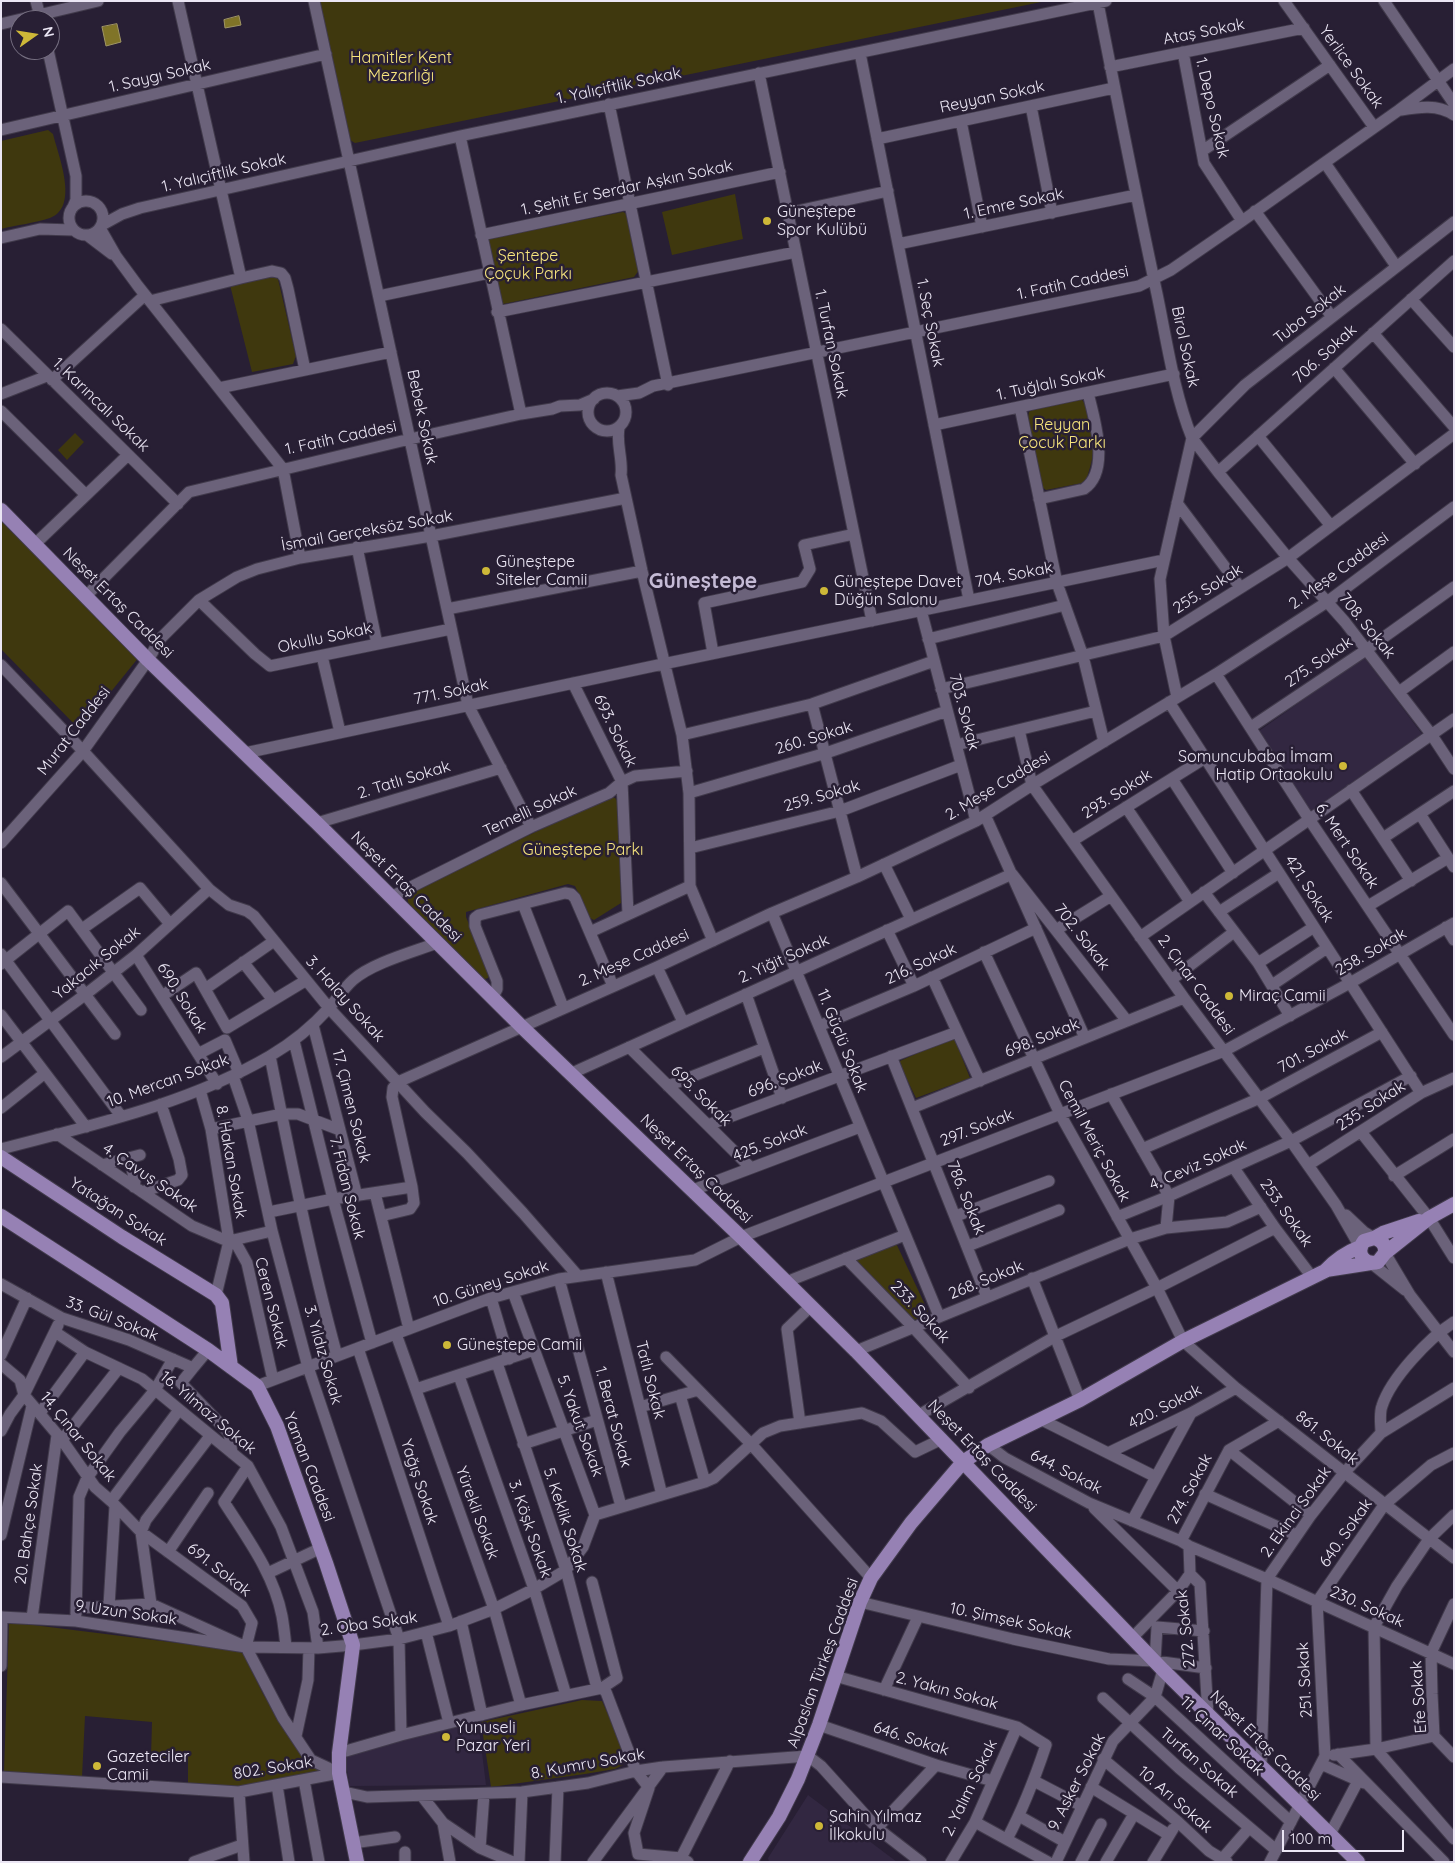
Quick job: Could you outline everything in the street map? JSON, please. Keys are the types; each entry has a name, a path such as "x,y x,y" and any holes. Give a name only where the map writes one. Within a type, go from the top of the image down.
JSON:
{"main road":[{"name":"Neşet Ertaş Caddesi","path":"1,510 148,660 317,823 570,1074 693,1190 856,1351 1208,1715 1358,1862"},
{"name":"Yatağan Sokak","path":"1,1157 122,1237 216,1295"},
{"path":"1325,1270 1378,1262 1384,1257 1385,1253 1429,1218 1454,1204"},
{"name":"Yaman Caddesi","path":"1,1216 208,1350 256,1386 277,1426 321,1548 353,1645 339,1753 339,1773 357,1862"},
{"path":"1325,1270 1333,1262 1360,1247 1364,1241 1429,1218"},
{"path":"1374,1238 1384,1245 1385,1253"},
{"path":"1360,1247 1363,1259 1370,1263"},
{"name":"Alpaslan Türkeş Caddesi","path":"753,1861 798,1780 819,1725 860,1602 871,1578 911,1523 963,1462 988,1445 1080,1400 1183,1341 1325,1270"},
{"path":"216,1295 222,1303 232,1367"}],"street":[{"path":"60,12 98,1"},
{"path":"178,1 241,278"},
{"name":"Bebek Sokak","path":"314,1 468,705 531,827"},
{"name":"Yerlice Sokak","path":"1284,1 1374,127"},
{"path":"1384,1 1454,104"},
{"name":"1. Yalıçiftlik Sokak","path":"140,208 609,104 1102,2"},
{"name":"Birol Sokak","path":"1102,2 1114,88 1174,374 1192,438"},
{"name":"Ataş Sokak","path":"1110,67 1304,28"},
{"name":"1. Depo Sokak","path":"1183,52 1204,163 1242,221"},
{"name":"1. Seç Sokak","path":"860,53 969,600"},
{"name":"1. Saygı Sokak","path":"1,130 326,54"},
{"path":"50,60 76,176 76,200 69,218 73,230"},
{"path":"1202,151 1330,65"},
{"name":"1. Fatih Caddesi","path":"617,396 630,395 653,386 663,386 1139,286 1171,270 1325,163 1454,69"},
{"name":"1. Turfan Sokak","path":"759,73 872,621"},
{"name":"Reyyan Sokak","path":"877,139 1114,88"},
{"path":"609,104 647,282 663,386 626,411"},
{"path":"1031,106 1052,213"},
{"path":"1399,110 1436,107 1454,114"},
{"path":"961,121 982,227"},
{"path":"460,136 497,312 521,414"},
{"path":"1325,163 1396,266"},
{"name":"1. Şehit Er Serdar Aşkın Sokak","path":"481,235 780,172"},
{"path":"76,176 86,195 102,209 140,208"},
{"path":"788,213 888,191"},
{"name":"1. Emre Sokak","path":"898,244 1136,194"},
{"path":"1,238 40,229 58,221 72,208 82,202 95,204 102,214 101,226 116,256"},
{"path":"86,235 96,232 101,226 122,214 140,208"},
{"path":"1255,211 1332,317"},
{"name":"Tuba Sokak","path":"1192,438 1245,385 1454,222"},
{"path":"40,229 73,230 86,235 116,256"},
{"path":"497,312 796,252"},
{"name":"1. Fatih Caddesi","path":"116,256 147,298 283,469 521,414 552,410"},
{"name":"706. Sokak","path":"1218,472 1454,260"},
{"path":"1,394 49,378 147,298 272,271 280,273 285,278 305,370"},
{"path":"379,296 489,273"},
{"path":"1411,299 1450,335 1454,347"},
{"name":"1. Karıncalı Sokak","path":"1,329 178,504"},
{"path":"1373,333 1454,427"},
{"path":"219,388 391,352"},
{"path":"1334,368 1415,464"},
{"name":"1. Tuğlalı Sokak","path":"934,425 1174,374"},
{"path":"1039,499 1084,489 1094,479 1099,454 1088,393"},
{"path":"552,410 560,406 580,404 604,394 617,396 625,405 626,411 625,417 618,428 621,475"},
{"path":"594,399 589,409 590,420 592,424 601,430 612,446 621,475 682,736 689,792 690,886 713,941"},
{"path":"1020,407 1057,583 1083,656 1104,742"},
{"path":"552,410 572,413 590,420"},
{"path":"1,411 86,495"},
{"path":"601,430 607,431 618,428"},
{"name":"255. Sokak","path":"942,690 1164,636 1288,558 1454,434"},
{"path":"1258,436 1331,526"},
{"path":"1173,700 1159,590 1192,438"},
{"name":"708. Sokak","path":"1192,438 1288,558 1366,650 1431,734 1454,769"},
{"path":"35,544 128,455"},
{"path":"86,596 190,492 283,469 300,558"},
{"name":"İsmail Gerçeksöz Sokak","path":"148,660 161,638 199,600 237,576 256,569 357,547 431,536 626,498"},
{"path":"1177,502 1240,587"},
{"name":"2. Meşe Caddesi","path":"398,1082 856,877 980,818 1032,784 1216,674 1327,602 1454,507"},
{"path":"713,653 704,603 802,582 810,570 804,545 854,534"},
{"path":"357,547 377,644"},
{"name":"704. Sokak","path":"664,664 1164,560"},
{"path":"447,609 642,571"},
{"name":"275. Sokak","path":"1251,727 1366,650 1454,586"},
{"name":"Okullu Sokak","path":"199,600 270,666 451,629"},
{"path":"928,639 1065,605"},
{"name":"703. Sokak","path":"921,610 961,765 980,818"},
{"path":"1399,692 1454,652"},
{"path":"322,656 340,732"},
{"name":"Murat Caddesi","path":"1,843 83,751 148,660"},
{"path":"682,736 812,704 934,660"},
{"name":"771. Sokak","path":"245,753 664,664"},
{"name":"3. Halay Sokak","path":"1,666 83,751 209,890 229,905 238,907 254,916 305,981 329,1008 425,1112 517,1206 578,1276"},
{"name":"6. Mert Sokak","path":"1216,674 1309,819 1452,1029"},
{"name":"693. Sokak","path":"573,683 622,782 628,914"},
{"name":"421. Sokak","path":"1173,700 1205,758 1421,1093"},
{"path":"812,704 856,877"},
{"name":"260. Sokak","path":"689,792 826,753 947,711"},
{"path":"956,745 1096,711"},
{"path":"1140,937 1454,719"},
{"path":"1019,730 1032,784"},
{"name":"293. Sokak","path":"1072,841 1205,758"},
{"name":"259. Sokak","path":"690,848 840,811 961,765"},
{"name":"2. Tatlı Sokak","path":"317,823 500,768"},
{"name":"Temelli Sokak","path":"391,898 531,827 609,793 622,782 634,776 687,771"},
{"path":"1172,779 1233,872"},
{"name":"2. Çınar Caddesi","path":"1032,784 1171,980 1260,1098 1336,1205"},
{"path":"1351,790 1411,881"},
{"path":"1383,838 1454,790"},
{"path":"1126,807 1190,902"},
{"path":"1368,906 1411,881 1451,863 1420,814"},
{"name":"702. Sokak","path":"980,818 1012,874 1085,1038"},
{"path":"884,864 911,919"},
{"path":"1219,912 1279,873"},
{"name":"702. Sokak","path":"1012,874 1127,1021"},
{"name":"2. Yiğit Sokak","path":"570,1074 1012,874"},
{"path":"1,883 115,1034"},
{"path":"590,932 690,886"},
{"path":"82,929 140,888 170,924"},
{"name":"Yakacık Sokak","path":"1,1057 114,972 209,890"},
{"path":"1204,892 1258,963 1290,1016"},
{"path":"492,997 497,989 497,981 474,920 479,915 565,893 571,894 575,898 613,986"},
{"path":"1056,930 1111,896"},
{"path":"523,904 564,1007"},
{"path":"121,1116 3,960 68,912 141,1010"},
{"name":"11. Güçlü Sokak","path":"772,913 939,1316"},
{"path":"1450,925 1454,940"},
{"name":"258. Sokak","path":"1224,1051 1350,983 1450,925"},
{"path":"1258,963 1314,927"},
{"name":"216. Sokak","path":"819,1026 914,986 1036,928"},
{"path":"887,930 914,986"},
{"path":"1171,980 1234,932"},
{"path":"205,989 274,941"},
{"name":"10. Mercan Sokak","path":"1,1149 86,1127 162,1104 217,1084 294,1041 313,1025 354,979 373,968 437,943"},
{"path":"1272,986 1327,948"},
{"name":"Cemil Meriç Sokak","path":"984,952 1060,1114 1157,1288 1183,1341"},
{"name":"690. Sokak","path":"136,954 217,1084"},
{"path":"243,962 273,1000"},
{"path":"657,967 683,1022"},
{"path":"162,996 196,973 227,1028 305,981"},
{"path":"932,977 980,1081"},
{"path":"746,994 782,1098"},
{"name":"698. Sokak","path":"912,1108 1184,998"},
{"path":"1,1015 86,1127"},
{"name":"17. Çimen Sokak","path":"313,1025 356,1196"},
{"name":"696. Sokak","path":"708,1125 957,1032"},
{"name":"701. Sokak","path":"1142,1149 1260,1098 1382,1032"},
{"name":"3. Yıldız Sokak","path":"198,1054 224,1040 236,1075 248,1120 272,1231 308,1367 398,1639 401,1735"},
{"name":"7. Fidan Sokak","path":"294,1041 333,1200 372,1343"},
{"name":"695. Sokak","path":"629,1047 750,1168"},
{"path":"668,1086 764,1048"},
{"name":"297. Sokak","path":"741,1237 882,1181 1224,1051"},
{"path":"270,1056 320,1296 337,1356"},
{"name":"786. Sokak","path":"891,1056 987,1297"},
{"path":"1,1108 45,1073"},
{"name":"235. Sokak","path":"1291,1142 1410,1076"},
{"name":"235. Sokak","path":"1308,1165 1421,1093 1454,1078"},
{"path":"381,1216 410,1209 414,1204 392,1097 393,1088 398,1082"},
{"name":"8. Hakan Sokak","path":"200,1090 210,1128 229,1241"},
{"path":"1111,1094 1169,1196 1166,1228"},
{"path":"102,1165 134,1157 135,1181 138,1190 178,1180 182,1175 179,1159 162,1104"},
{"path":"210,1128 282,1114 298,1114 340,1130"},
{"name":"425. Sokak","path":"693,1190 860,1127"},
{"path":"1361,1132 1429,1218 1454,1258"},
{"name":"4. Çavuş Sokak","path":"57,1134 192,1226 229,1241"},
{"path":"1394,1176 1454,1139"},
{"name":"4. Ceviz Sokak","path":"1117,1217 1291,1142"},
{"name":"253. Sokak","path":"1234,1168 1275,1228 1312,1277"},
{"path":"956,1216 1049,1181"},
{"path":"269,1212 412,1187"},
{"path":"375,1192 409,1329"},
{"path":"1336,1205 1354,1224 1374,1238"},
{"path":"1336,1205 1360,1247"},
{"name":"268. Sokak","path":"856,1351 1032,1278 1130,1240 1166,1228 1227,1222 1261,1207"},
{"path":"968,1246 1059,1210"},
{"path":"919,1415 969,1388 1056,1336 1157,1288 1275,1228"},
{"path":"216,1295 229,1241 272,1231"},
{"path":"786,1282 905,1235"},
{"name":"10. Güney Sokak","path":"256,1386 491,1298 559,1279 695,1260 741,1237"},
{"name":"Ceren Sokak","path":"229,1241 236,1245 247,1263 273,1380"},
{"path":"1385,1253 1410,1295 1454,1352"},
{"name":"233. Sokak","path":"846,1258 969,1388"},
{"path":"1370,1263 1410,1295"},
{"name":"Tatlı Sokak","path":"606,1272 662,1496"},
{"path":"1032,1278 1080,1400"},
{"name":"1. Berat Sokak","path":"559,1279 621,1506"},
{"name":"33. Gül Sokak","path":"1,1284 62,1318 129,1340 193,1368"},
{"name":"5. Yakut Sokak","path":"513,1292 595,1515"},
{"path":"1,1355 27,1298"},
{"path":"491,1298 509,1359"},
{"path":"800,1423 786,1329 810,1307"},
{"path":"1,1431 10,1414 24,1395 62,1318"},
{"path":"1381,1433 1382,1406 1399,1374 1438,1333 1454,1322"},
{"name":"16. Yılmaz Sokak","path":"55,1332 85,1352 142,1379 248,1466 281,1527 313,1612 314,1648 296,1736"},
{"name":"Yürekli Sokak","path":"396,1334 494,1608 521,1705"},
{"name":"861. Sokak","path":"1183,1341 1236,1388 1454,1558"},
{"name":"Yağış Sokak","path":"358,1348 449,1626"},
{"path":"208,1350 181,1383 229,1433 232,1453"},
{"path":"416,1389 534,1350"},
{"path":"1,1535 36,1410 85,1352"},
{"path":"666,1357 751,1444 871,1578"},
{"path":"76,1621 79,1497 87,1478 120,1432 155,1390 173,1359"},
{"name":"5. Keklik Sokak","path":"496,1363 566,1570 599,1688 606,1692 636,1771 649,1788"},
{"name":"14. Çınar Sokak","path":"1,1364 20,1380 24,1395 60,1438 87,1478 141,1532"},
{"path":"60,1438 119,1368"},
{"name":"3. Köşk Sokak","path":"460,1376 534,1589 566,1695"},
{"name":"420. Sokak","path":"1108,1453 1191,1413 1236,1388"},
{"name":"2. Ekinci Sokak","path":"1261,1767 1267,1579 1311,1515 1344,1473 1381,1433 1454,1388"},
{"path":"640,1407 698,1390"},
{"path":"680,1395 705,1482"},
{"path":"109,1606 113,1503 179,1410"},
{"path":"566,1570 583,1547 595,1515 621,1506 662,1496 714,1478 763,1433 771,1429 862,1413 882,1421 915,1452 942,1439"},
{"path":"1132,1521 1191,1413"},
{"path":"523,1444 597,1420"},
{"path":"1042,1420 1156,1477"},
{"name":"274. Sokak","path":"1185,1544 1205,1494 1230,1450 1279,1421"},
{"path":"150,1604 141,1532 146,1520 210,1436"},
{"name":"20. Bahçe Sokak","path":"32,1618 60,1438"},
{"name":"644. Sokak","path":"988,1445 1005,1458 1089,1503 1185,1544"},
{"path":"1230,1450 1311,1515"},
{"name":"640. Sokak","path":"1317,1602 1384,1505 1431,1465 1454,1453"},
{"path":"248,1466 224,1502 254,1547 268,1573 282,1615 286,1647"},
{"path":"168,1552 208,1493"},
{"path":"1205,1494 1296,1535"},
{"path":"1089,1503 1178,1591"},
{"path":"1454,1515 1429,1539 1397,1586 1374,1627 1376,1749 1454,1839"},
{"name":"691. Sokak","path":"141,1532 242,1606 252,1623 246,1647"},
{"path":"1133,1637 1178,1591 1190,1574 1185,1544"},
{"name":"230. Sokak","path":"1185,1544 1454,1664"},
{"path":"268,1573 321,1548"},
{"name":"2. Oba Sokak","path":"246,1647 314,1648 398,1639 449,1626 494,1608 534,1589 566,1570"},
{"name":"272. Sokak","path":"1190,1574 1200,1584 1208,1715"},
{"path":"339,1753 401,1735 521,1705 599,1688 617,1678 592,1582"},
{"name":"10. Şimşek Sokak","path":"860,1602 1012,1639 1109,1659 1160,1666 1206,1668"},
{"name":"251. Sokak","path":"1317,1602 1323,1760"},
{"path":"77,1608 150,1604 246,1647 283,1718 311,1760 339,1773"},
{"name":"Efe Sokak","path":"1454,1604 1431,1653 1434,1736 1454,1756"},
{"path":"1,1666 2,1617"},
{"name":"9. Uzun Sokak","path":"2,1617 76,1621 246,1647"},
{"path":"884,1690 918,1617"},
{"path":"461,1621 482,1715"},
{"name":"9. Asker Sokak","path":"1056,1862 1113,1741 1155,1697 1160,1666 1157,1627 1204,1631"},
{"path":"426,1632 449,1723"},
{"name":"2. Yakın Sokak","path":"835,1676 1017,1727 1046,1746 1034,1781"},
{"name":"11. Çınar Sokak","path":"1128,1679 1155,1697 1291,1822"},
{"name":"Turfan Sokak","path":"1103,1698 1179,1768 1276,1850"},
{"name":"646. Sokak","path":"819,1725 936,1765 993,1781"},
{"name":"2. Yalım Sokak","path":"951,1862 974,1822 1017,1727"},
{"path":"1270,1862 1323,1760 1338,1754 1376,1749 1434,1736"},
{"path":"1338,1754 1444,1862"},
{"path":"808,1756 821,1766 877,1828 921,1862"},
{"name":"8. Kumru Sokak","path":"344,1792 367,1797 522,1792 588,1783 636,1771 664,1767 808,1756"},
{"name":"10. Arı Sokak","path":"1103,1759 1178,1822 1208,1851 1225,1860"},
{"path":"1323,1760 1370,1786"},
{"path":"649,1788 634,1833 638,1854 684,1860 730,1761"},
{"path":"877,1828 936,1765"},
{"path":"593,1862 664,1767"},
{"name":"802. Sokak","path":"1,1777 239,1792 339,1773"},
{"path":"304,1780 319,1862"},
{"path":"1006,1839 1019,1816 1034,1781 1082,1806"},
{"path":"1330,1834 1358,1781"},
{"path":"278,1785 290,1862"},
{"path":"555,1862 558,1787"},
{"path":"1091,1787 1169,1835"},
{"path":"239,1792 244,1862"},
{"path":"519,1862 522,1792"},
{"path":"484,1794 485,1854"},
{"path":"422,1796 443,1823 485,1854 513,1862"},
{"path":"1106,1862 1134,1814"},
{"path":"1019,1816 1065,1842"},
{"path":"974,1822 1048,1862"},
{"path":"1154,1862 1178,1822"},
{"path":"443,1823 450,1862"},
{"path":"1081,1862 1101,1824"},
{"path":"1225,1860 1249,1828"},
{"path":"353,1843 394,1837"},
{"path":"194,1862 209,1859 242,1845"},
{"path":"1202,1862 1208,1851"}],"shaded area":[{"path":"239,16 241,25 225,28 224,20"},
{"path":"117,24 121,42 106,46 102,27"},
{"path":"1364,657 1422,734 1311,813 1259,731"},
{"name":"Yunuseli Pazar Yeri","path":"478,1720 486,1785 350,1786 344,1755"},
{"name":"Şahin Yılmaz İlkokulu","path":"808,1795 897,1862 769,1862 768,1858"}],"green space":[{"name":"Hamitler Kent Mezarlığı","path":"319,1 1046,1 355,143 350,140"},
{"path":"48,130 53,134 65,180 64,203 59,212 50,218 1,229 1,141"},
{"path":"735,194 743,239 672,255 662,212"},
{"name":"Şentepe Çoçuk Parkı","path":"623,212 627,214 639,270 634,277 501,303 488,242 490,238"},
{"path":"268,275 278,279 296,356 293,364 252,372 230,285"},
{"name":"Reyyan Çocuk Parkı","path":"1081,399 1089,416 1093,441 1093,456 1086,480 1082,483 1046,490 1042,487 1028,418 1029,412 1033,409"},
{"path":"75,433 84,442 67,460 58,450"},
{"path":"1,521 139,657 80,730 1,649"},
{"name":"Güneştepe Parkı","path":"611,797 615,798 619,803 621,903 594,920 590,918 575,886 568,884 466,912 466,917 489,974 488,978 485,979 480,976 409,905 408,895 415,888"},
{"path":"951,1038 955,1040 970,1078 916,1098 900,1065 900,1061"},
{"path":"895,1241 928,1313 914,1320 856,1261 857,1256"},
{"path":"9,1622 242,1651 263,1694 306,1763 323,1772 239,1788 188,1786 188,1759 151,1757 152,1722 85,1716 82,1777 4,1772"},
{"path":"582,1700 602,1701 625,1753 623,1765 615,1769 585,1774 491,1787 481,1722"}],"place":[{"name":"Güneştepe Spor Kulübü","path":"767,221"},
{"name":"Güneştepe Siteler Camii","path":"486,571"},
{"name":"Güneştepe Davet Düğün Salonu","path":"824,591"},
{"name":"Somuncubaba İmam Hatip Ortaokulu","path":"1343,766"},
{"name":"Miraç Camii","path":"1229,996"},
{"name":"Güneştepe Camii","path":"447,1345"},
{"name":"Yunuseli Pazar Yeri","path":"446,1737"},
{"name":"Gazeteciler Camii","path":"97,1766"},
{"name":"Şahin Yılmaz İlkokulu","path":"819,1826"}],"district":[{"name":"Güneştepe","path":"703,582"}]}
